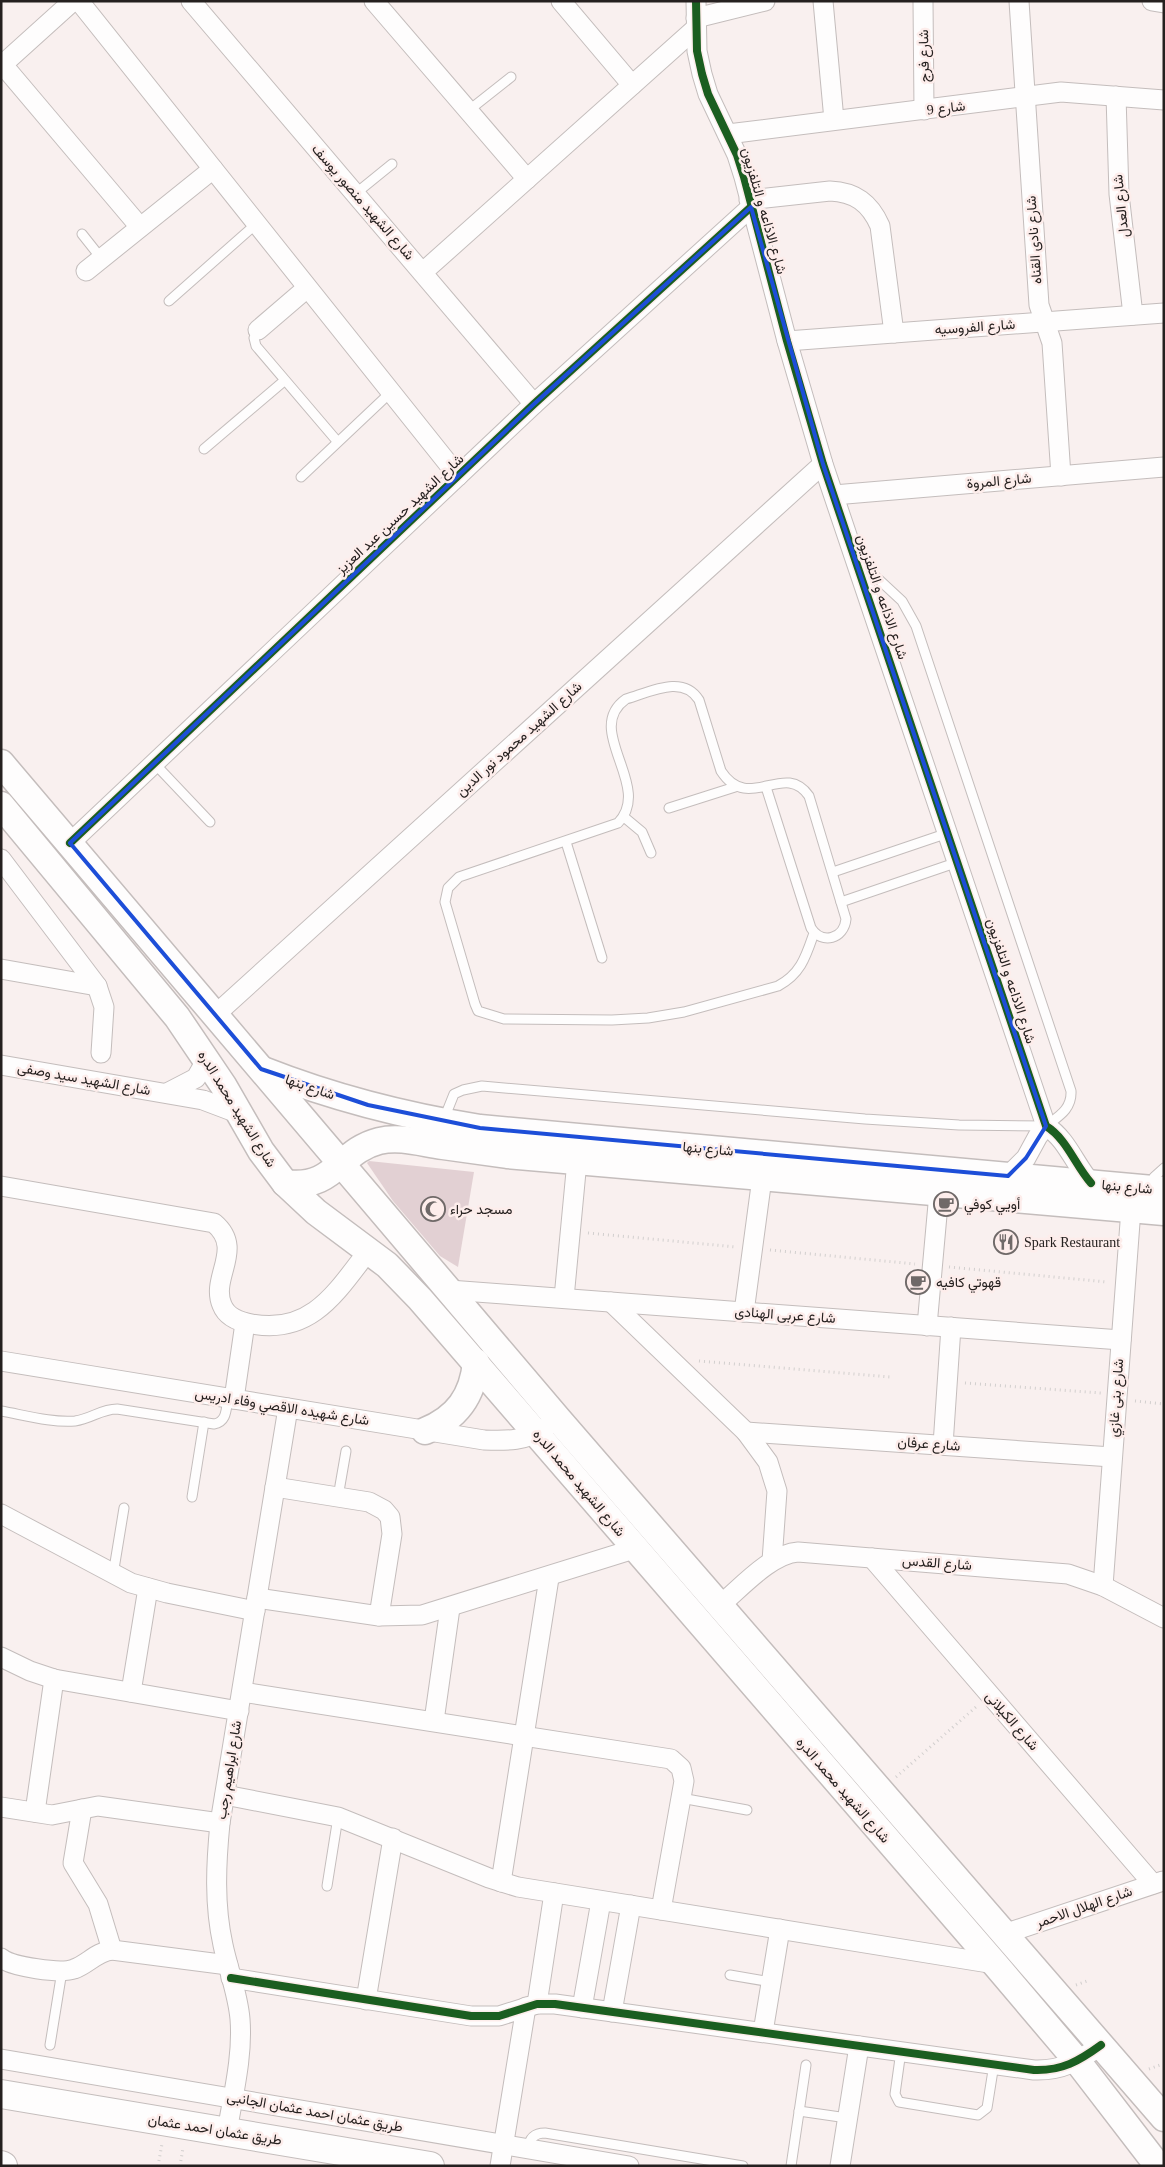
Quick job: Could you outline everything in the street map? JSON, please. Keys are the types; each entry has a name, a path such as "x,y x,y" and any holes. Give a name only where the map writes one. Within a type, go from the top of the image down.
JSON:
{"main road":[{"name":"شارع الشهيد محمد الدره","path":"1,763 449,1290 548,1426 634,1550 1078,2062 1158,2166"},
{"name":"شارع الشهيد محمد الدره","path":"1,805 156,990 207,1059 261,1151 285,1183 316,1212 369,1250 404,1282 476,1362 548,1426 719,1606 1164,2118"},
{"path":"156,990 177,971"},
{"name":"شارع بنها","path":"261,1069 341,1098 443,1122 518,1132 1091,1183 1159,1182"},
{"name":"شارع بنها","path":"285,1183 300,1184 316,1181 330,1175 358,1150 368,1145 401,1138 472,1150 577,1161 1164,1212"},
{"path":"426,1430 452,1416 463,1405 470,1392 476,1362"},
{"name":"طريق عثمان احمد عثمان","path":"1,2094 430,2166"}],"street":[{"path":"73,1 2,66 140,227"},
{"path":"79,1 458,476"},
{"name":"شارع الشهيد منصور يوسف","path":"191,1 534,404"},
{"path":"374,1 526,179"},
{"path":"561,1 632,85"},
{"path":"423,272 632,85 696,16 765,1"},
{"path":"823,1 834,120"},
{"name":"شارع فرج","path":"923,1 924,110"},
{"name":"شارع نادى القناه","path":"1019,1 1038,305 1052,343 1061,476"},
{"path":"1152,1 1164,3"},
{"name":"شارع الاذاعه و التلفزيون","path":"696,16 697,51 704,80 717,115 737,155 787,341 823,464 1046,1126 1060,1137 1075,1163 1091,1183"},
{"name":"شارع 9","path":"728,134 1061,92 1164,100"},
{"name":"شارع العدل","path":"1116,96 1119,194 1133,315"},
{"path":"86,271 213,169"},
{"path":"750,204 830,191 843,192 866,204 875,214 880,226 894,333"},
{"name":"شارع الشهيد حسين عبد العزيز","path":"70,844 534,404 750,204"},
{"path":"258,330 307,288"},
{"name":"شارع الفروسيه","path":"787,341 1164,313"},
{"name":"شارع الشهيد محمود نور الدين","path":"215,1015 823,464"},
{"name":"شارع المروة","path":"834,495 1164,467"},
{"path":"1,859 97,986 104,1007 100,1054"},
{"path":"1,969 97,986"},
{"name":"شارع الشهيد سيد وصفى","path":"167,1093 196,1078 207,1059"},
{"name":"شارع الشهيد سيد وصفى","path":"1,1065 167,1093 213,1103 240,1114"},
{"path":"1008,1176 1026,1158 1046,1126"},
{"path":"564,1298 577,1161"},
{"path":"744,1312 762,1178"},
{"path":"1,1186 214,1223 221,1229 228,1246 219,1296 222,1306 228,1314 245,1323 268,1327 283,1326 311,1315 334,1295 369,1250"},
{"path":"927,1326 939,1193"},
{"name":"شارع بنى غازي","path":"1103,1586 1131,1210"},
{"name":"شارع عربى الهنادى","path":"449,1290 1121,1340"},
{"path":"611,1302 746,1432 768,1462 776,1483 777,1500 772,1561"},
{"path":"231,1399 245,1323"},
{"path":"943,1445 951,1328"},
{"name":"شارع شهيده الاقصي وفاء ادريس","path":"1,1361 497,1441 511,1440 548,1426"},
{"name":"شارع ابراهيم رجب","path":"227,2132 241,2037 237,1998 229,1972 218,1914 216,1884 220,1823 288,1408"},
{"name":"شارع عرفان","path":"746,1432 1112,1457"},
{"path":"275,1486 377,1505 390,1517 392,1534 379,1616"},
{"path":"1,1514 113,1575 148,1588 256,1604 379,1616 408,1617 450,1608 634,1550"},
{"name":"شارع القدس","path":"719,1606 772,1561 785,1554 798,1552 1056,1572 1080,1577 1103,1586 1164,1618"},
{"name":"شارع الكيلانى","path":"872,1558 990,1696 1158,1882"},
{"path":"501,1882 549,1578"},
{"path":"131,1692 148,1588"},
{"path":"434,1721 450,1608"},
{"path":"1,1657 30,1671 54,1679 239,1711"},
{"path":"35,1812 54,1679"},
{"path":"242,1692 671,1759 681,1768 684,1774 661,1910"},
{"path":"225,1795 338,1817 501,1882 554,1893 994,1964"},
{"path":"1,1807 60,1814 98,1806 220,1823"},
{"path":"82,1808 73,1863 98,1904 112,1950"},
{"path":"366,2000 393,1838"},
{"name":"شارع الهلال الاحمر","path":"1004,1934 1158,1882"},
{"path":"500,2166 554,1893"},
{"path":"582,2008 601,1900"},
{"path":"612,2012 631,1905"},
{"path":"763,2032 780,1929"},
{"path":"1,1958 14,1964 62,1971 76,1968 96,1954 112,1950 366,2000 471,2016 499,2016 531,2006 582,2008 1046,2070 1078,2062 1101,2045"},
{"path":"840,2166 859,2046"},
{"name":"طريق عثمان احمد عثمان الجانبى","path":"1,2059 629,2166"}],"lane":[{"path":"468,111 511,77"},
{"path":"356,194 392,164"},
{"path":"168,301 256,224"},
{"path":"82,234 101,258"},
{"path":"258,330 254,338 256,346 338,441"},
{"path":"204,449 284,380"},
{"path":"301,477 391,392"},
{"path":"443,1122 454,1094 482,1086 959,1125 1046,1126 1066,1109 1071,1098 1071,1091 916,626 902,601 855,559"},
{"path":"766,787 810,928 820,937 832,938 842,931 846,919 809,796 805,790 791,782 745,790 735,786 721,772 700,700 695,693 679,685 670,686 626,699 615,709 612,715 611,730 629,792 630,801 624,817 611,828 459,877 448,888 445,902 478,1011 504,1019 612,1020 684,1012 778,986 791,980 800,969 814,933"},
{"path":"154,763 210,822"},
{"path":"669,808 735,786"},
{"path":"624,817 642,832 651,853"},
{"path":"833,872 948,832"},
{"path":"566,842 602,958"},
{"path":"841,902 958,862"},
{"path":"1,1411 67,1421 84,1419 108,1409 117,1409 214,1424 223,1421 231,1399"},
{"path":"192,1497 204,1422"},
{"path":"338,1497 346,1451"},
{"path":"113,1575 124,1508"},
{"path":"681,1798 746,1810"},
{"path":"327,1886 338,1817"},
{"path":"50,2045 62,1971"},
{"path":"730,1975 771,1982"},
{"path":"900,2051 894,2094 899,2102 978,2115 987,2108 994,2064"},
{"path":"791,2166 806,2065"},
{"path":"799,2111 847,2118"},
{"path":"528,2148 534,2135 545,2133 743,2166"}],"path":[{"path":"933,1266 1125,1283"},
{"path":"669,1358 890,1377"},
{"path":"947,1382 1116,1397 1164,1404"},
{"path":"880,1791 990,1696"}],"highlighted area":[{"path":"751,207 823,464 1046,1126 1026,1158 1008,1176 480,1128 368,1105 261,1069 70,843 534,404"}],"building":[{"name":"مسجد حراء","path":"369,1161 474,1172 458,1267 440,1256 393,1201 367,1163"}],"cycle path":[{"path":"696,1 697,51 702,74 708,94 737,155 744,177 787,341 823,464 1046,1126 1060,1138 1091,1183"},
{"path":"70,843 534,404 751,207"},
{"path":"231,1978 471,2016 499,2016 537,2004 555,2004 1034,2070 1062,2067 1085,2056 1101,2045"}],"place":[{"name":"أويي كوفي","path":"946,1204"},
{"name":"مسجد حراء","path":"433,1209"},
{"name":"Spark Restaurant","path":"1006,1242"},
{"name":"قهوتي كافيه","path":"918,1282"}]}
